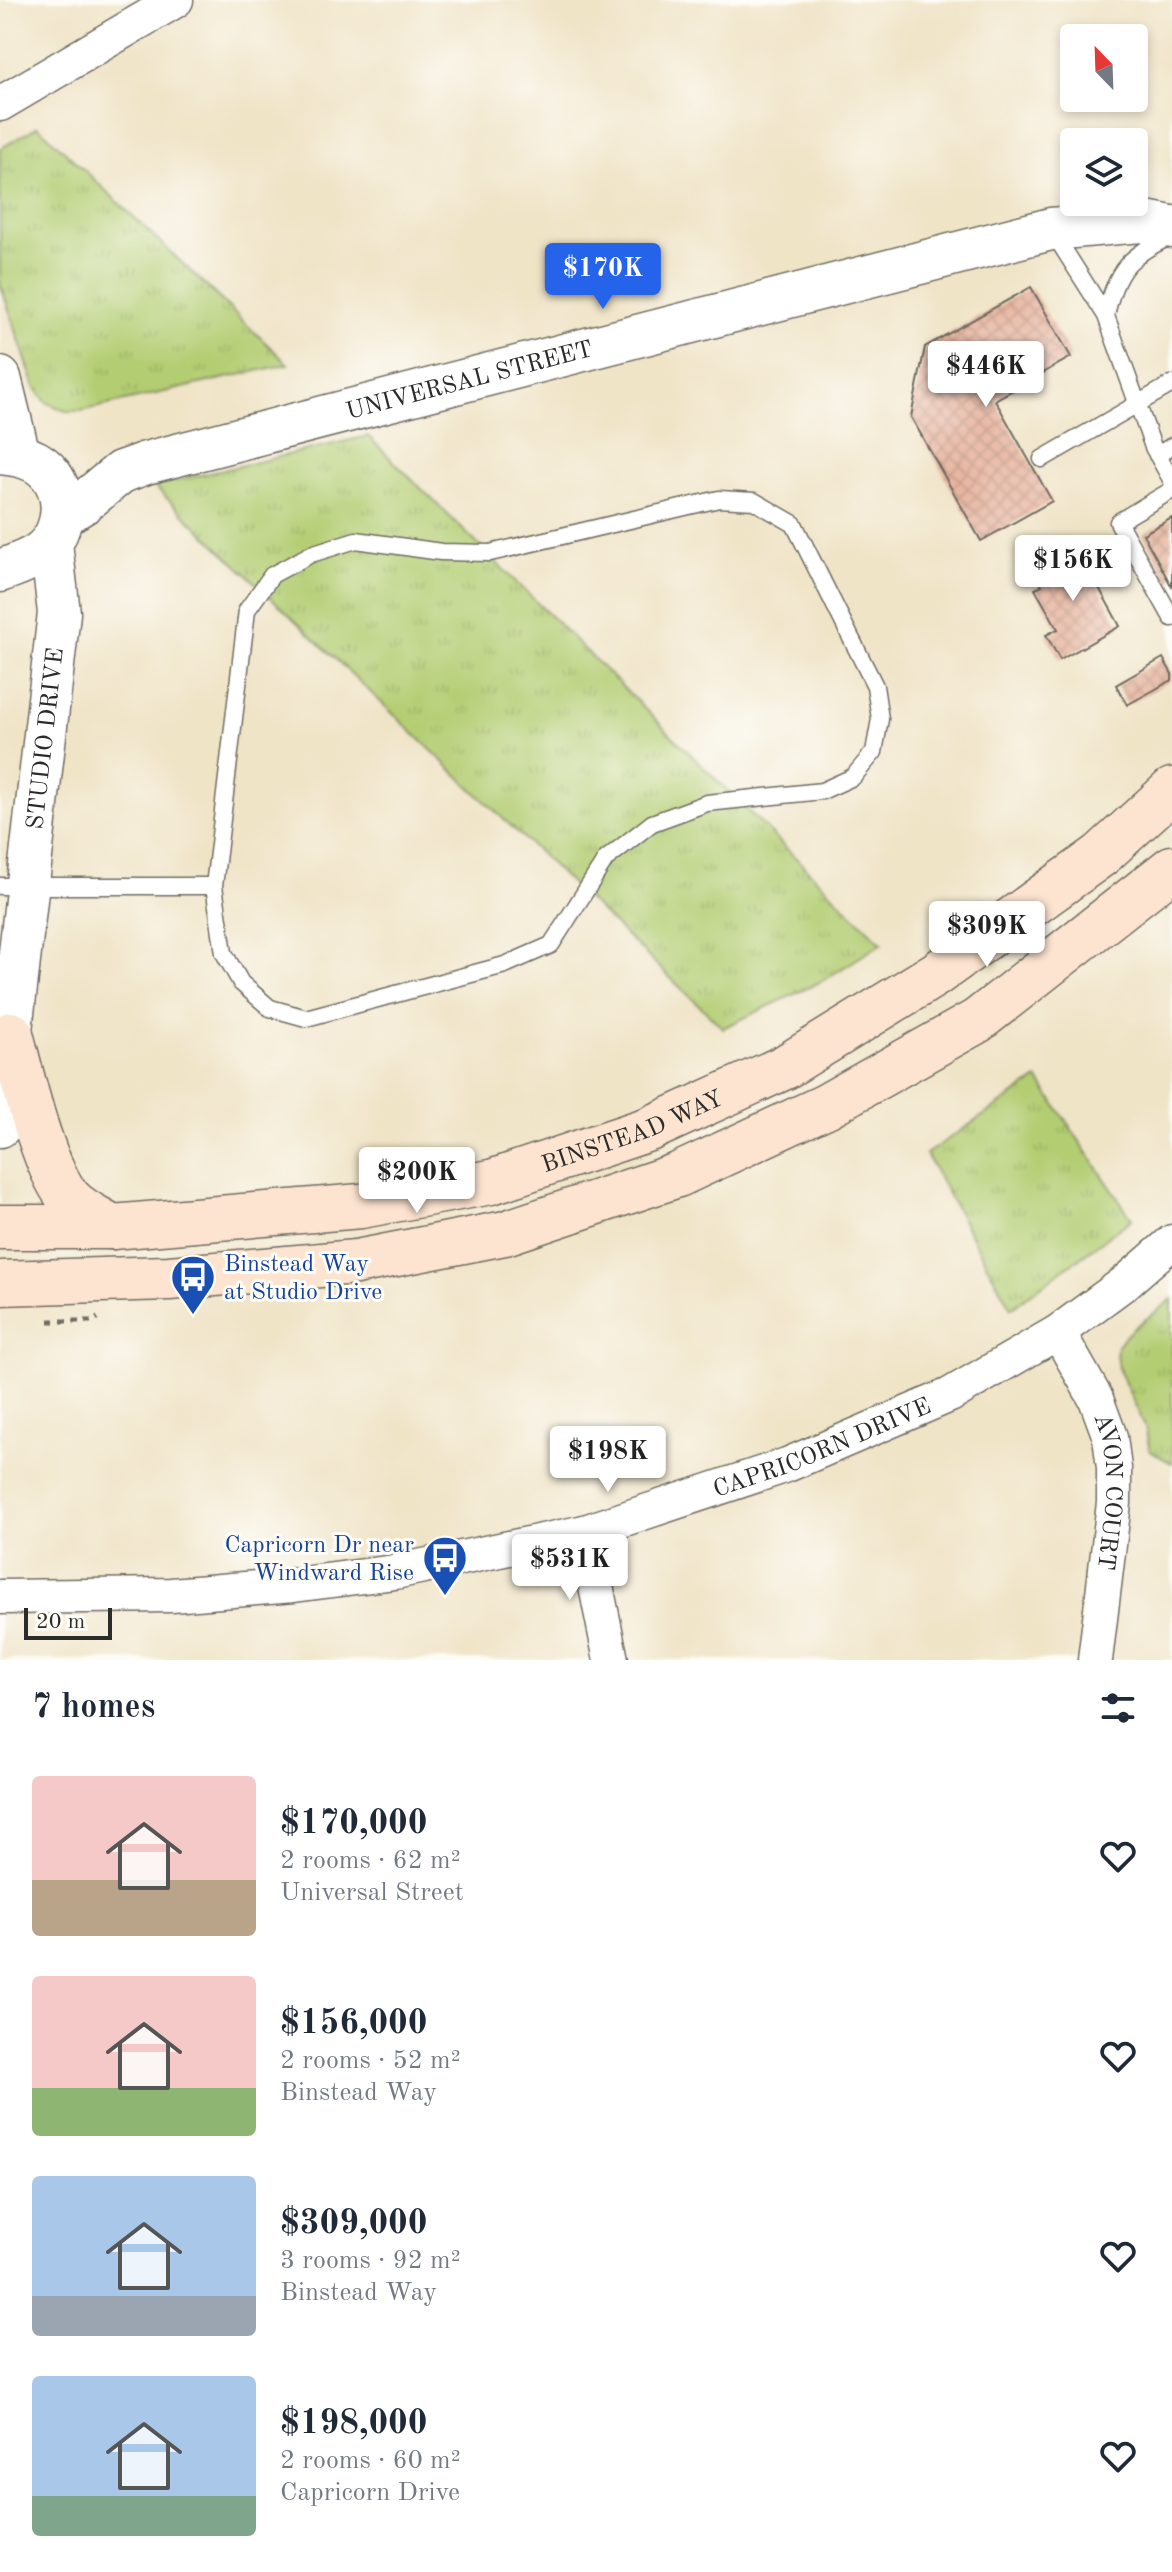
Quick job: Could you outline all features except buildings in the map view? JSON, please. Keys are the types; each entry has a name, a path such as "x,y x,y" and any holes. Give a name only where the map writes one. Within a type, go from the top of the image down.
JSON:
{"main road":[{"name":"BINSTEAD WAY","path":"0,1227 112,1227 375,1204 491,1182 649,1129 785,1067 936,974 1101,855 1172,790"},
{"path":"0,1283 169,1278 356,1262 505,1233 678,1175 826,1106 977,1021 1172,868"},
{"path":"11,1034 36,1122 64,1191 73,1202 112,1227"}],"street":[{"path":"0,104 176,0"},
{"name":"UNIVERSAL STREET","path":"0,571 39,554 56,529 83,503 121,472 146,463 1051,229 1141,221 1172,227"},
{"path":"0,378 10,454"},
{"name":"STUDIO DRIVE","path":"0,1126 11,1034 14,886 59,613 56,529 60,496 55,483 37,463 10,454"},
{"name":"CAPRICORN DRIVE","path":"0,1597 171,1595 294,1585 395,1572 585,1532 787,1465 950,1395 1058,1332 1126,1282 1172,1242"},
{"name":"AVON COURT","path":"1058,1332 1096,1399 1110,1437 1114,1468 1114,1503 1095,1660"},
{"path":"585,1532 611,1660"}],"lane":[{"path":"1051,229 1106,316 1157,455 1172,481"},
{"path":"1106,316 1111,289 1120,271 1132,258 1172,236"},
{"path":"1042,459 1172,384"},
{"path":"1157,455 1172,446"},
{"path":"1172,490 1118,522 1172,618"},
{"path":"719,499 754,501 794,524 875,686 880,719 874,752 853,777 822,791 707,803 652,823 606,859 551,945 505,965 306,1018 282,1012 270,1008 241,983 224,953 214,886 247,610 272,575 311,554 356,540 441,552 490,553 719,499"},
{"path":"14,886 214,886"}],"green space":[{"path":"38,126 288,364 81,411 65,411 46,402 35,387 0,283 0,149"},
{"path":"368,436 882,943 822,981 723,1028 154,486"},
{"path":"1038,1079 1132,1219 1011,1308 926,1154"},
{"path":"1172,1299 1172,1463 1150,1451 1145,1426 1118,1368 1116,1353 1121,1341 1134,1328"}],"place":[{"name":"Binstead Way at Studio Drive","path":"193,1316"},
{"name":"Capricorn Dr near Windward Rise","path":"445,1597"}]}
